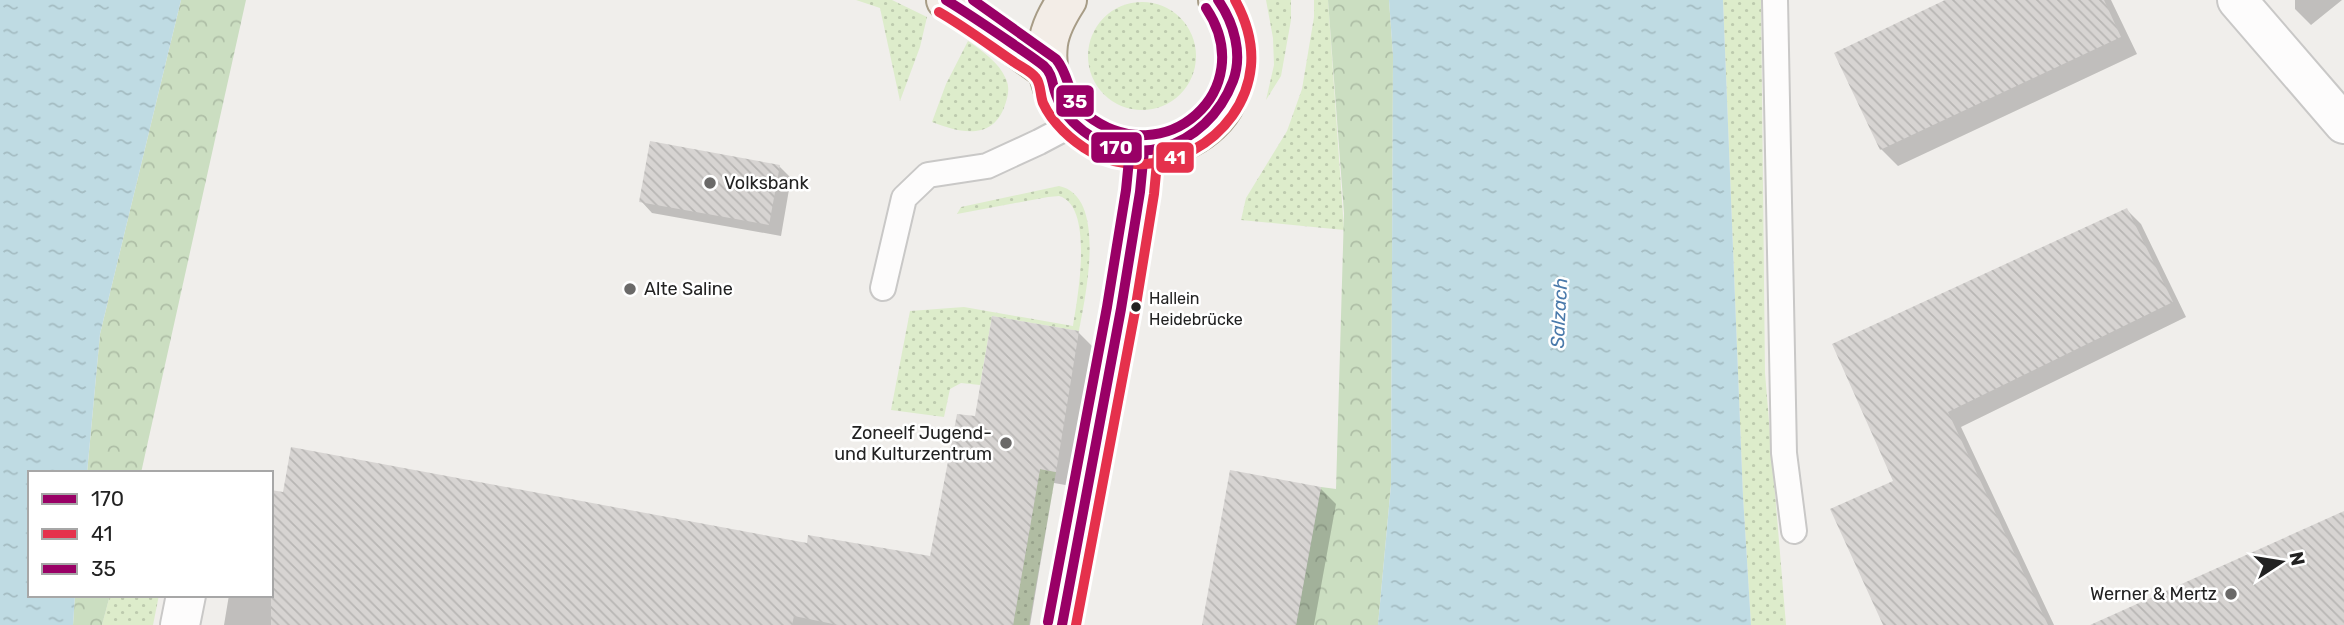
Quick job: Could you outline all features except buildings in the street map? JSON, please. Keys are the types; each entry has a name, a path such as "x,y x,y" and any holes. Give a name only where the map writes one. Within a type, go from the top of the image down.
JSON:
{"main road":[{"path":"946,0 1048,70"},
{"path":"1066,0 1056,18 1048,43 1048,70 1057,98 1074,123 1095,139 1119,148 1144,151 1176,145 1204,129 1225,104 1236,74 1236,41 1226,10 1218,0"},
{"path":"1062,625 1121,309 1144,151"}],"street":[{"path":"2237,0 2344,124"},
{"path":"180,625 186,597"}],"lane":[{"path":"1775,0 1784,453 1794,531"},
{"path":"883,288 904,198 928,175 987,166 1074,123"}],"green space":[{"path":"181,0 246,0 141,471 87,471 100,334"},
{"path":"856,0 892,0 927,17 920,47 900,101 880,8"},
{"path":"1266,0 1291,0 1291,20 1281,76 1266,100 1274,65 1273,38"},
{"path":"1314,0 1328,0 1344,230 1241,220 1246,198 1287,131 1302,89 1314,17"},
{"path":"1328,0 1389,0 1393,55 1391,485 1378,625 1296,625 1321,487 1336,489 1344,213"},
{"path":"1723,0 1761,0 1765,373 1786,625 1751,625 1743,496"},
{"path":"1142,2 1163,6 1180,18 1192,35 1196,56 1192,77 1180,94 1163,106 1142,110 1121,106 1104,94 1092,77 1088,56 1092,35 1104,18 1121,6"},
{"path":"968,41 999,67 1008,89 1000,117 984,129 974,131 954,129 932,122 946,84"},
{"path":"1059,186 1074,194 1084,208 1088,228 1088,273 1079,331 992,316 980,385 961,383 950,389 944,417 891,410 910,311 964,307 1073,326 1081,255 1077,217 1070,203 1057,196 957,214 961,207"},
{"path":"1040,469 1056,472 1029,625 1013,625"},
{"path":"75,597 109,597 102,625 73,625"},
{"path":"109,597 159,597 153,625 102,625"}],"water":[{"path":"0,0 181,0 100,334 87,471 28,471 28,597 75,597 73,625 0,625"},
{"name":"Salzach","path":"1389,0 1723,0 1743,496 1751,625 1378,625 1391,485 1393,55"}],"transit line":[{"name":"170","path":"946,0 1044,66 1051,76 1059,102 1073,122 1095,139 1118,148 1141,151 1164,147 1185,138 1205,124 1221,104 1233,81 1237,60 1235,39 1218,0"},
{"name":"35","path":"973,0 1056,59 1072,95 1087,115 1116,131 1146,135 1173,129 1196,115 1213,94 1221,68 1220,39 1206,8"},
{"name":"41","path":"939,12 1029,71 1039,83 1047,110 1063,131 1077,143 1116,162 1142,164 1168,160 1193,150 1214,135 1232,116 1245,92 1251,66 1248,32 1235,0"},
{"name":"35","path":"1048,622 1107,307 1130,150"},
{"name":"170","path":"1062,625 1121,309 1144,151"},
{"name":"41","path":"1076,625 1135,311 1158,152"}],"place":[{"name":"Volksbank","path":"710,183"},
{"name":"Alte Saline","path":"630,289"},
{"name":"Hallein Heidebrücke","path":"1136,307"},
{"name":"Zoneelf Jugend- und Kulturzentrum","path":"1006,443"},
{"name":"Werner & Mertz","path":"2231,594"}]}
